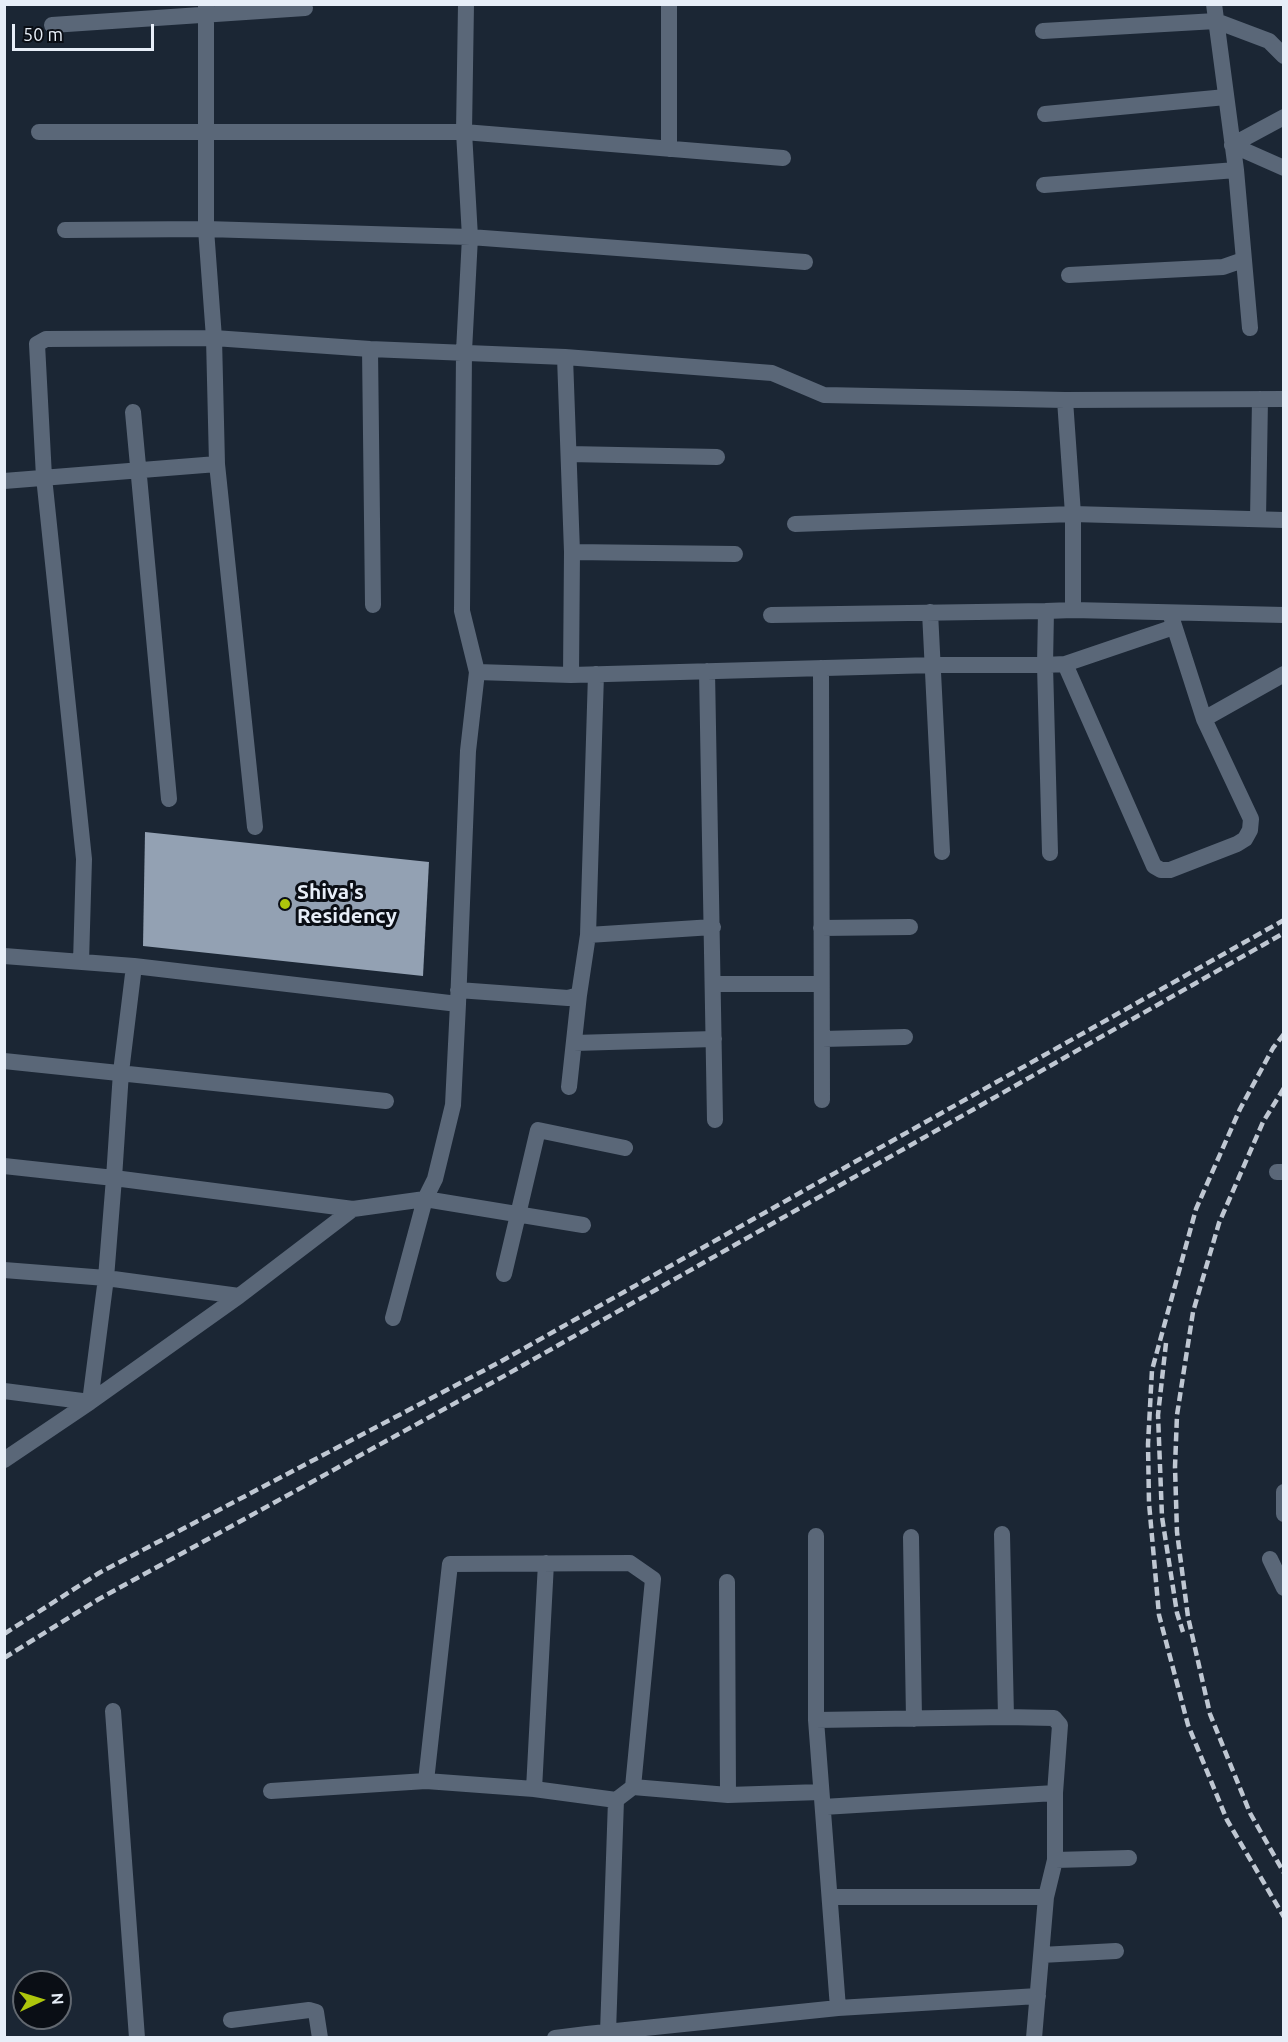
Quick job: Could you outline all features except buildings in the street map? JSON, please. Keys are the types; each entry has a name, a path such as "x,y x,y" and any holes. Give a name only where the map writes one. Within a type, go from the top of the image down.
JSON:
{"street":[{"path":"393,1318 425,1199 435,1179 453,1105 468,751 477,672 462,611 464,351 470,237 464,132 466,4"},
{"path":"669,4 669,149"},
{"path":"52,25 207,11 305,8"},
{"path":"207,11 206,229 214,338 217,464 255,827"},
{"path":"1043,31 1215,13 1269,42 1284,56"},
{"path":"1215,13 1236,170 1250,328"},
{"path":"1045,114 1226,97"},
{"path":"1232,145 1284,117"},
{"path":"39,132 207,130 464,132 783,158"},
{"path":"1232,145 1284,168"},
{"path":"1044,185 1236,170"},
{"path":"65,230 206,229 470,237 805,262"},
{"path":"1069,275 1223,267 1243,260"},
{"path":"81,962 84,859 44,477 37,344 46,339 214,338 370,349 464,351 565,357 772,373 824,394 1065,400 1284,399"},
{"path":"370,349 373,605"},
{"path":"565,357 572,552 571,675"},
{"path":"1258,519 1260,399"},
{"path":"1065,400 1073,514 1073,610"},
{"path":"133,412 169,799"},
{"path":"569,454 717,457"},
{"path":"4,481 217,464"},
{"path":"795,524 1073,514 1284,520"},
{"path":"572,552 735,554"},
{"path":"771,615 1073,610 1172,620 1284,615"},
{"path":"1046,611 1045,665 1050,853"},
{"path":"930,612 942,852"},
{"path":"477,672 571,675 934,665 1065,664 1172,620"},
{"path":"1065,664 1154,866 1161,870 1170,870 1237,844 1245,839 1250,830 1251,819 1204,719 1172,620"},
{"path":"821,668 822,1100"},
{"path":"707,671 715,1120"},
{"path":"570,1087 579,995 588,935 596,674"},
{"path":"1204,719 1284,674"},
{"path":"588,935 713,927"},
{"path":"821,928 910,927"},
{"path":"4,956 458,997 568,998 579,995"},
{"path":"90,1402 106,1278 121,1072 134,966"},
{"path":"714,984 821,984"},
{"path":"822,1038 905,1036"},
{"path":"574,1043 714,1039"},
{"path":"4,1061 386,1101"},
{"path":"504,1274 538,1130 625,1148"},
{"path":"4,1166 353,1209 425,1199 583,1225"},
{"path":"4,1460 239,1296 353,1209"},
{"path":"4,1270 106,1278 239,1296"},
{"path":"4,1391 90,1402"},
{"path":"1284,1492 1284,1514"},
{"path":"1002,1534 1006,1717"},
{"path":"816,1536 816,1720 838,2008"},
{"path":"911,1537 914,1719"},
{"path":"1270,1559 1284,1588"},
{"path":"534,1789 546,1563"},
{"path":"426,1781 450,1564 630,1563 653,1579 633,1787"},
{"path":"727,1582 728,1795"},
{"path":"113,1710 137,2037"},
{"path":"816,1720 1006,1717 1054,1718 1060,1725 1055,1793 1055,1860 1046,1897 1034,2037"},
{"path":"271,1791 426,1781 534,1789 616,1800 633,1787 822,1800 1055,1793"},
{"path":"608,2032 616,1800"},
{"path":"1055,1860 1129,1858"},
{"path":"830,1897 1046,1897"},
{"path":"1041,1955 1116,1951"},
{"path":"555,2037 587,2036 838,2008 1038,1996"},
{"path":"231,2020 309,2010 316,2012 320,2037"}],"railway":[{"path":"4,1634 99,1573 498,1363 1284,920"},
{"path":"4,1658 99,1599 497,1380 1284,933"},
{"path":"1284,1034 1273,1048 1240,1109 1196,1209 1152,1370 1148,1444 1149,1503 1159,1615 1188,1725 1227,1820 1284,1917"},
{"path":"1284,1088 1263,1122 1219,1223 1193,1312 1177,1415 1175,1467 1177,1532 1188,1617 1210,1714 1250,1813 1284,1873"},
{"path":"1166,1343 1158,1415 1162,1517 1177,1613 1183,1632"}],"place":[{"name":"Shiva's Residency","path":"285,904"}]}
